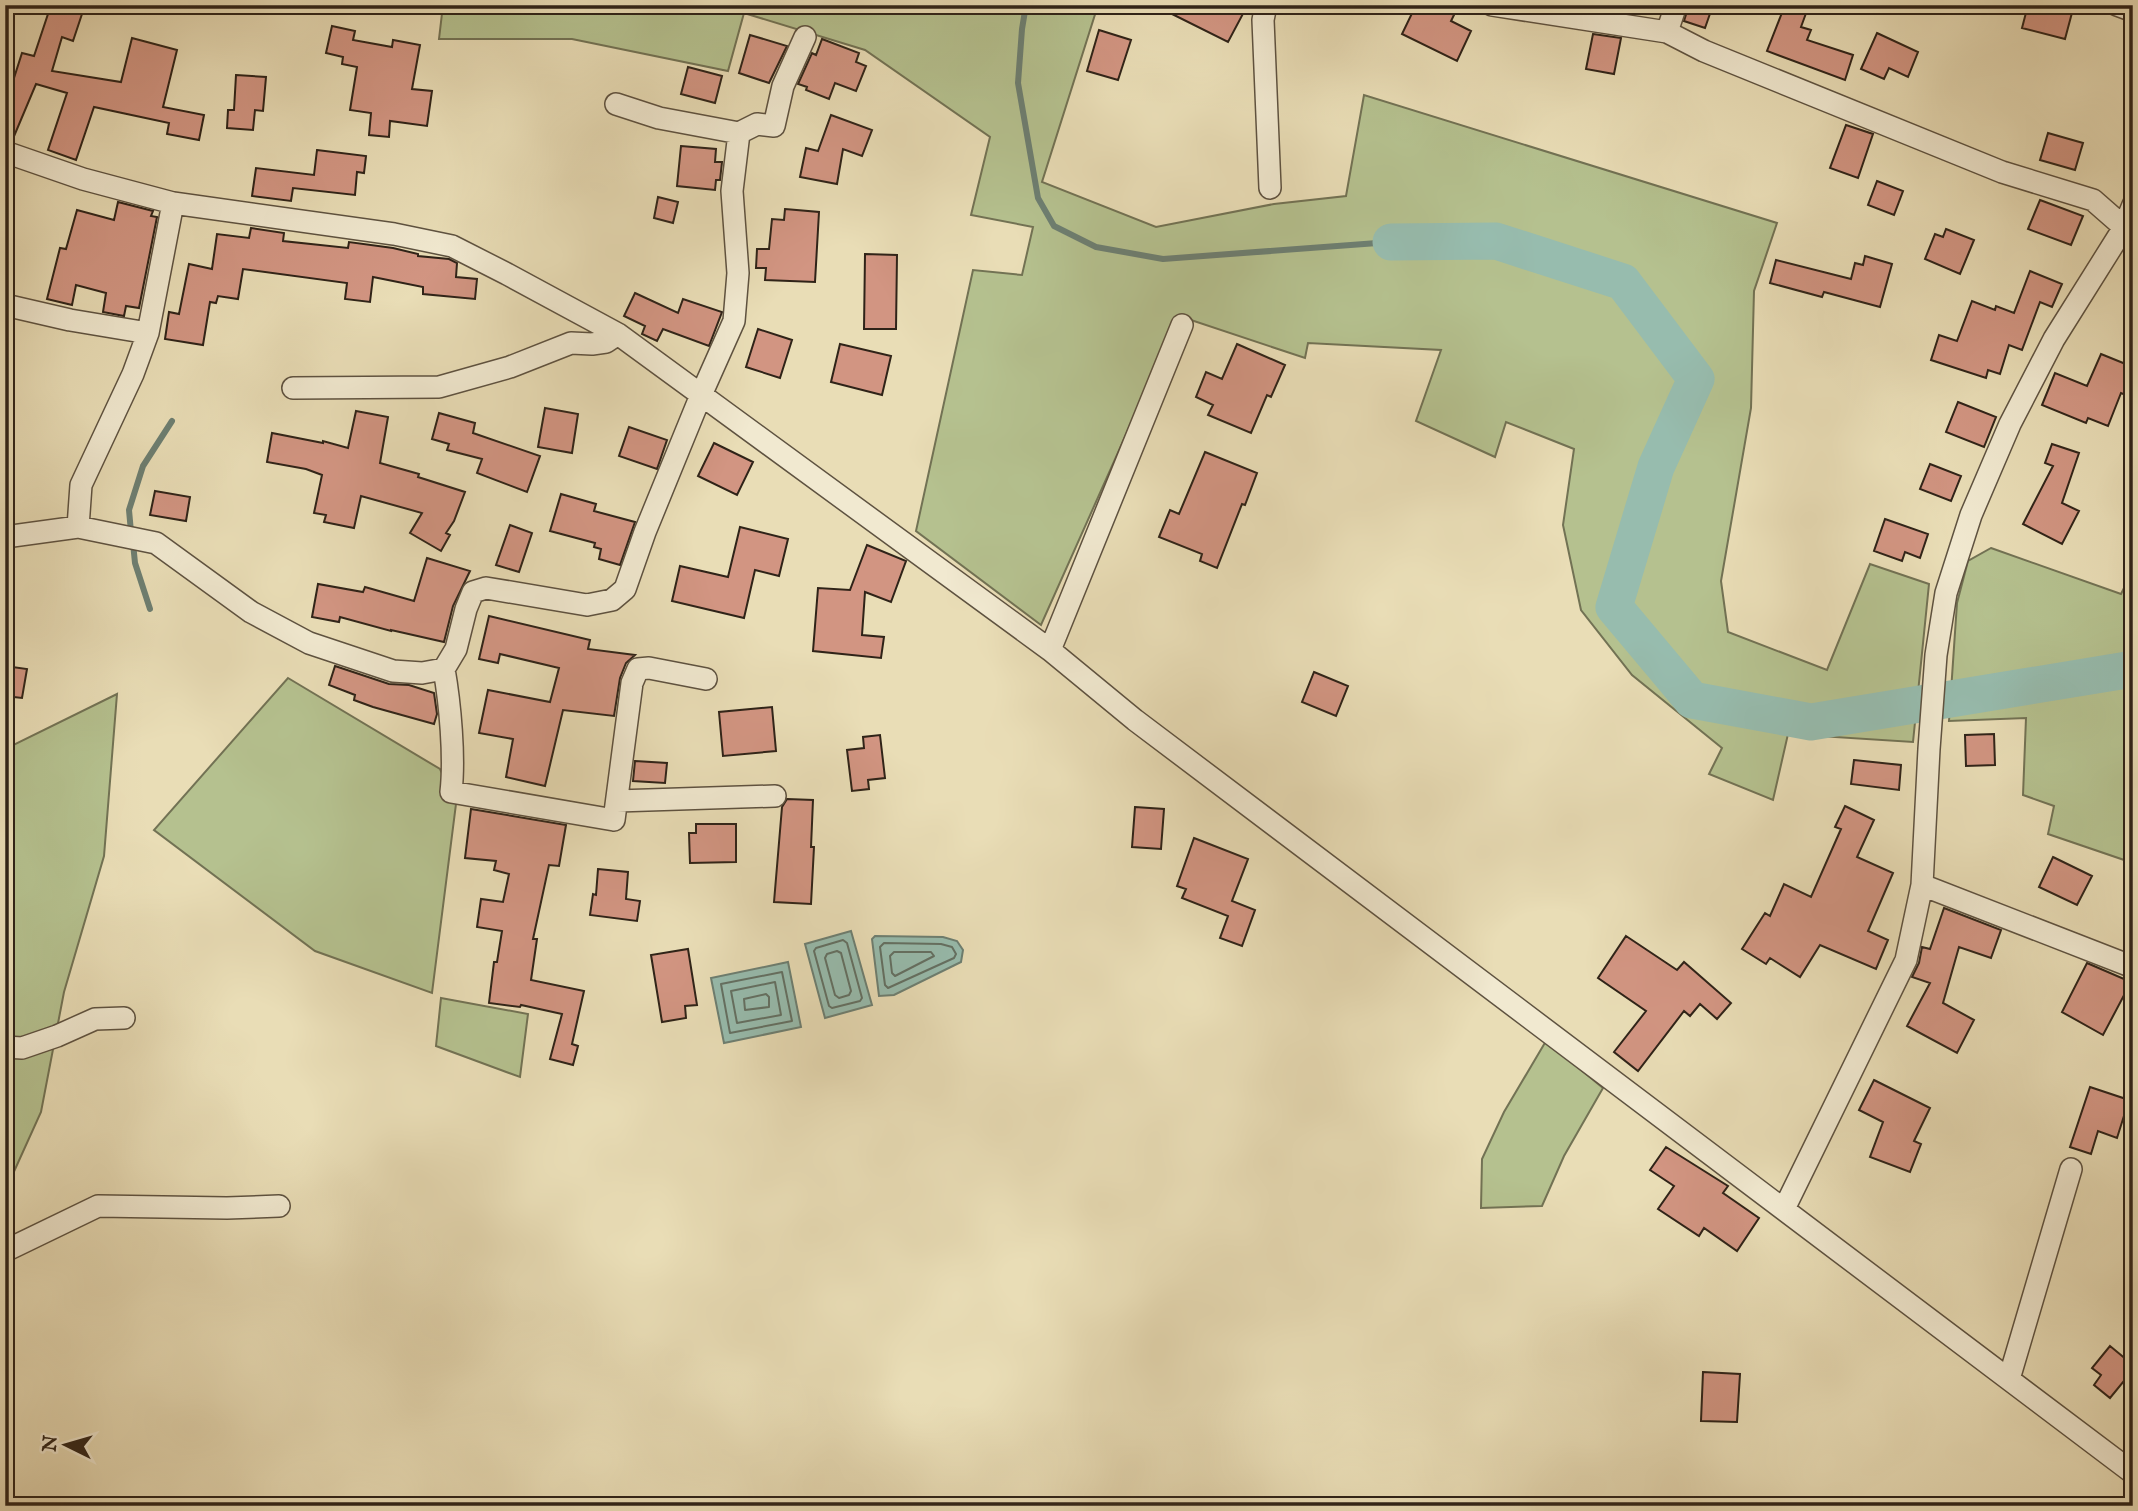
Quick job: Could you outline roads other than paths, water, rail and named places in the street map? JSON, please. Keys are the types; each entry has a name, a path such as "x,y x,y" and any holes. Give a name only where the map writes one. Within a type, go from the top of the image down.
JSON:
{"street":[{"path":"1266,5 1263,20 1270,188"},
{"path":"1492,5 1667,32 1704,51 2002,172 2094,200 2128,232"},
{"path":"1667,32 1676,5"},
{"path":"2117,5 2133,11"},
{"path":"616,104 659,118 739,133 757,124 774,126 783,86 804,37"},
{"path":"706,678 638,668 632,683 614,820 451,792 454,772 444,669 456,649 473,592 486,588 587,605 612,600 625,589 645,532 734,321 738,273 732,191 739,133"},
{"path":"5,152 83,179 173,203 394,234 452,246 618,334 1050,650 1135,720 2133,1473"},
{"path":"86,529 81,485 133,374 148,333 173,203"},
{"path":"1784,1209 1906,960 1922,885 1936,655 1945,593 1971,515 2010,425 2054,339 2128,232 2133,205"},
{"path":"5,305 70,320 148,333"},
{"path":"1050,650 1182,325"},
{"path":"293,388 439,387 510,367 571,342 606,342 618,334"},
{"path":"5,537 86,529 156,543 251,612 309,643 393,671 422,673 444,669"},
{"path":"617,801 775,796"},
{"path":"1922,885 2133,967"},
{"path":"5,1047 22,1048 95,1019 124,1018"},
{"path":"2009,1379 2071,1169"},
{"path":"5,1251 98,1206 279,1206"}],"water":[{"path":"851,931 872,1005 825,1018 805,944"},
{"path":"875,936 943,937 957,941 963,950 961,962 894,995 879,996 872,939"},
{"path":"788,962 801,1027 724,1043 711,978"}],"waterway":[{"path":"1026,5 1018,83 1038,198 1054,226 1096,247 1163,259 1391,242"},
{"path":"1391,242 1496,241 1623,282 1696,379 1656,467 1614,607 1692,700 1811,722 2133,669"},
{"path":"131,532 129,510 143,466 172,421"},
{"path":"133,543 135,563 150,609"}]}
